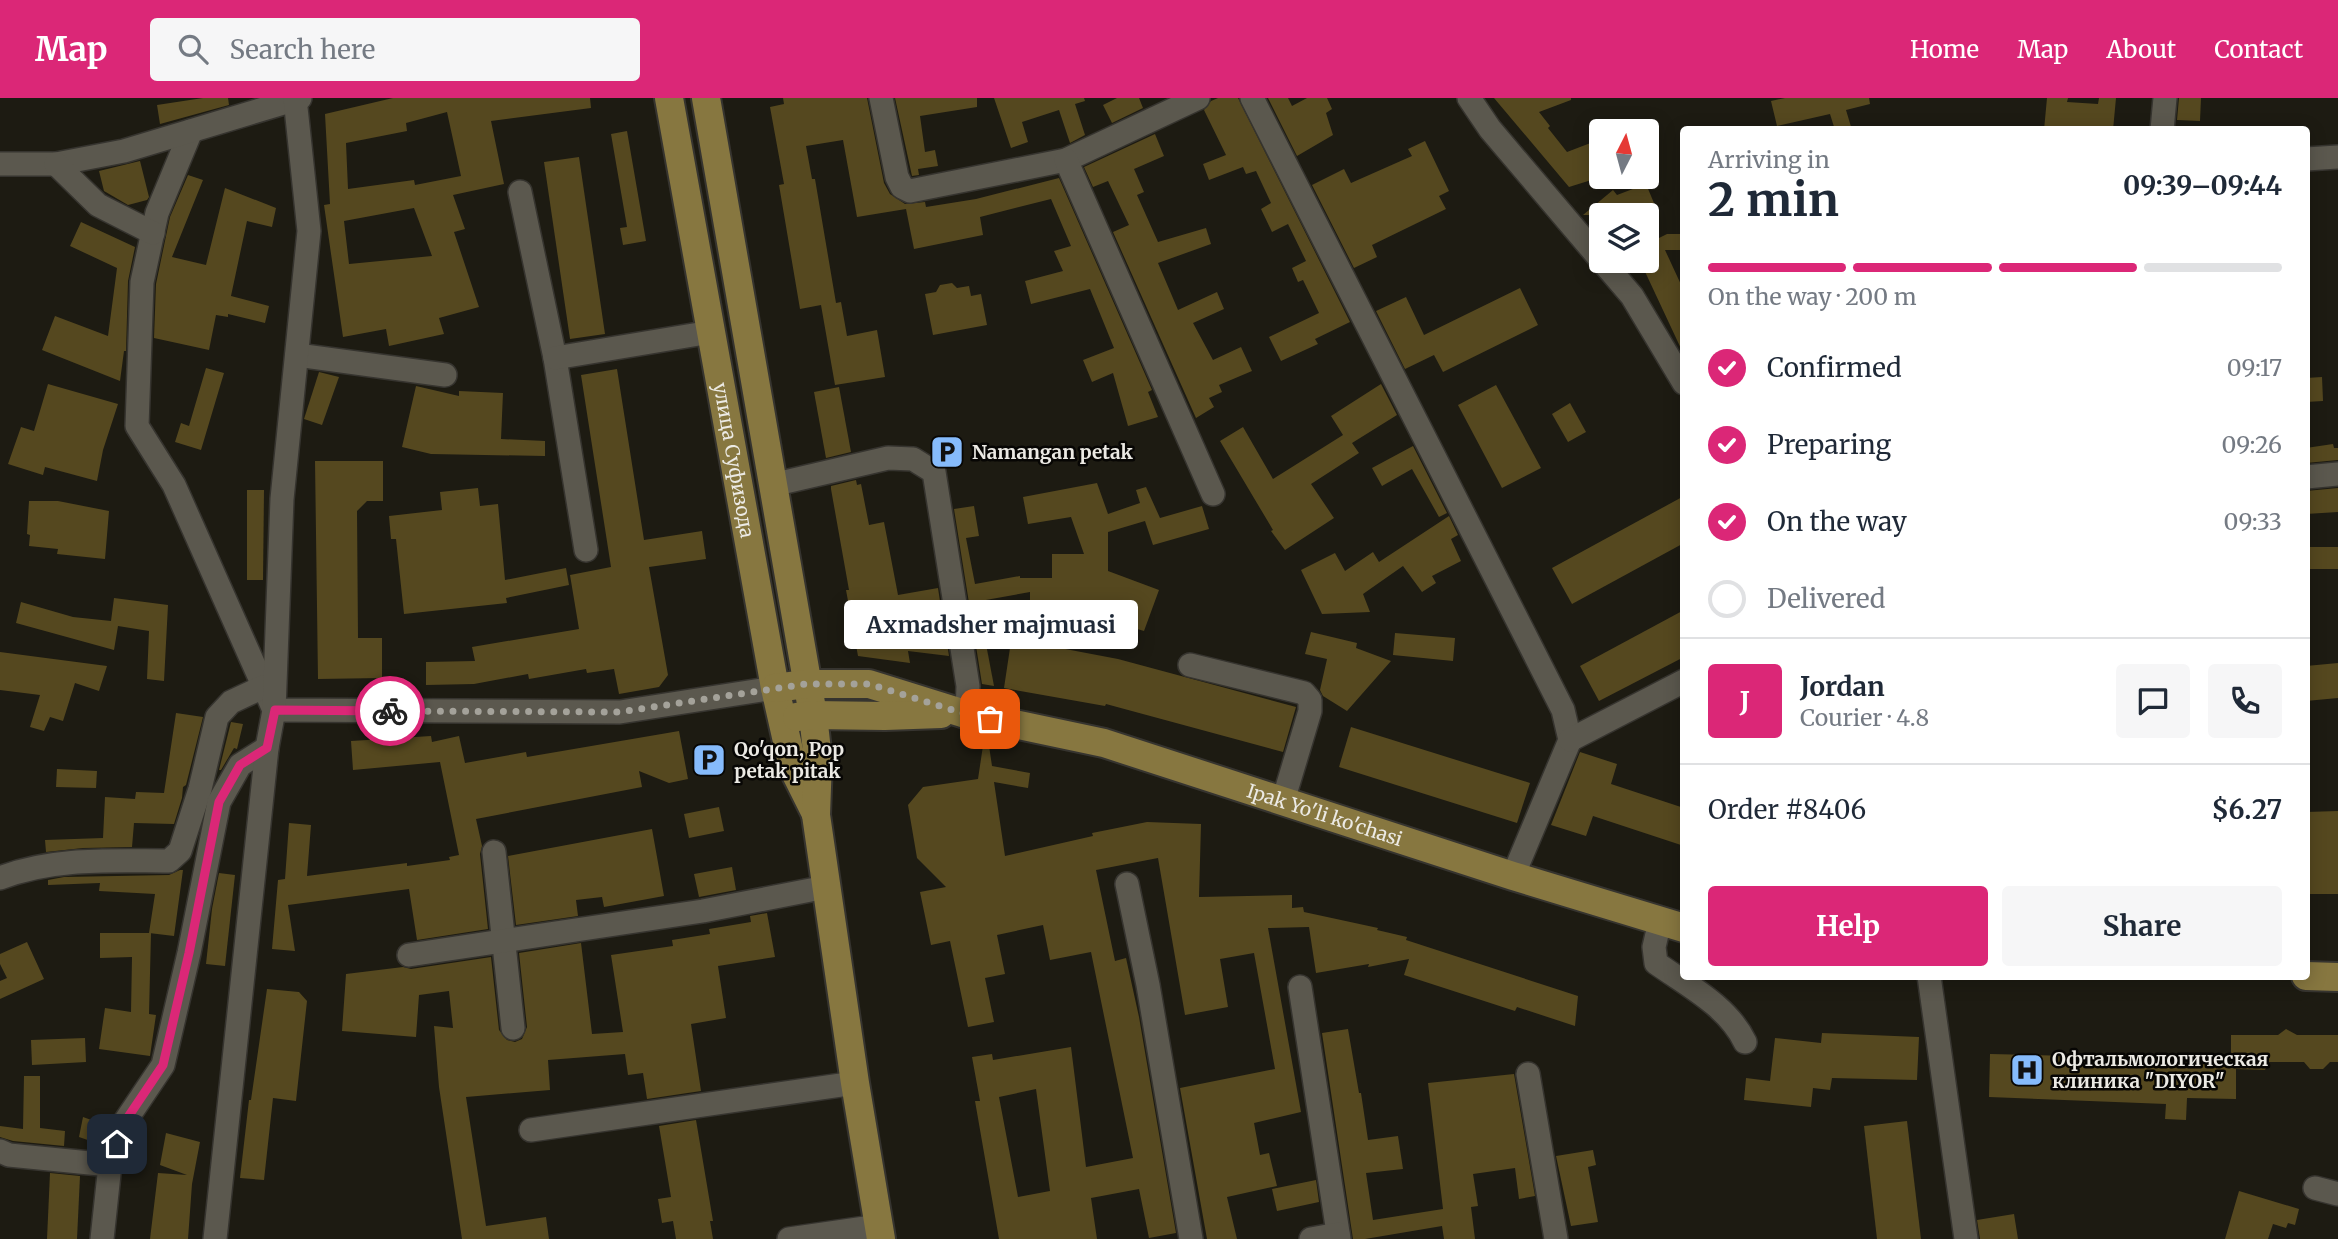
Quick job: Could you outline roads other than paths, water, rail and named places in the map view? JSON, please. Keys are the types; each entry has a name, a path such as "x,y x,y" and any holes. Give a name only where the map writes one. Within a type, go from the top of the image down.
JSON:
{"main road":[{"name":"улица Суфизода","path":"669,98 775,688 793,768 816,815"},
{"name":"улица Суфизода","path":"706,98 813,715 818,760 816,815"},
{"name":"Ipak Yo'li ko'chasi","path":"775,688 806,684 869,684 964,713 1104,743 1513,876 1672,924"},
{"name":"Ipak Yo'li ko'chasi","path":"782,719 813,715 964,713"},
{"path":"816,815 880,1233"},
{"path":"2310,976 2338,977"}],"street":[{"path":"881,98 897,177 902,187 910,191 1066,160 1198,98"},
{"path":"1252,98 1563,710 1570,740 1513,876"},
{"path":"1469,98 1490,129 1589,245"},
{"path":"2162,126 2165,98"},
{"path":"0,164 57,164 124,151 297,99 309,231 282,499 275,710 267,748 215,1239"},
{"path":"191,131 157,213 142,282 137,426 174,485 275,710"},
{"path":"2310,159 2338,157"},
{"path":"1066,160 1213,494"},
{"path":"57,164 98,205 153,233"},
{"path":"520,192 555,358 586,550"},
{"path":"1613,273 1632,296 1680,376"},
{"path":"555,358 711,332"},
{"path":"296,355 445,375"},
{"path":"772,485 888,458 913,459 934,472 968,686 964,713"},
{"path":"2310,477 2338,474"},
{"path":"1190,665 1304,693 1310,700 1310,711 1283,801"},
{"path":"1570,740 1680,683"},
{"path":"0,878 24,869 83,861 169,861 180,851 200,789 217,717 231,702 263,687"},
{"path":"275,710 620,712 775,688"},
{"path":"102,1239 110,1165 124,1123 163,1065 189,953 219,802 240,765 267,748"},
{"path":"494,852 513,1028"},
{"path":"1127,884 1148,985 1191,1239"},
{"path":"409,955 703,911 827,887"},
{"path":"1672,924 1654,947 1656,963 1680,980"},
{"path":"1680,980 1713,1003 1737,1027 1745,1042"},
{"path":"1929,980 1966,1239"},
{"path":"1300,987 1339,1236 1311,1239"},
{"path":"1528,1074 1556,1239"},
{"path":"531,1130 855,1083"},
{"path":"0,1151 9,1155 110,1165"},
{"path":"2315,1188 2338,1194"},
{"path":"789,1239 880,1233"}],"place":[{"name":"Namangan petak","path":"947,452"},
{"name":"Axmadsher majmuasi","path":"990,719"},
{"name":"Qo'qon, Pop petak pitak","path":"709,760"},
{"name":"Офтальмологическая клиника \"DIYOR\"","path":"2027,1070"}]}
